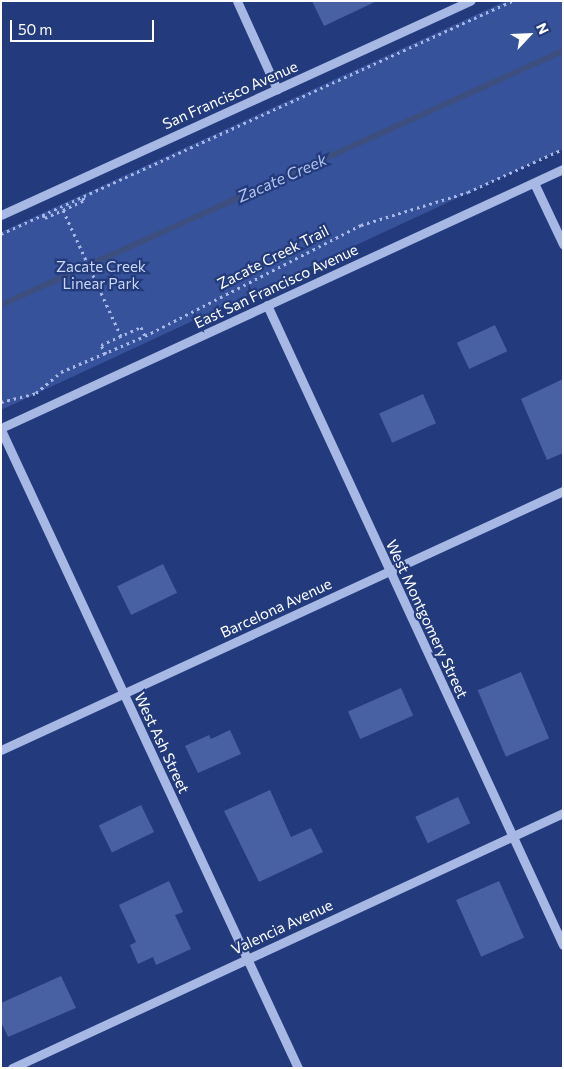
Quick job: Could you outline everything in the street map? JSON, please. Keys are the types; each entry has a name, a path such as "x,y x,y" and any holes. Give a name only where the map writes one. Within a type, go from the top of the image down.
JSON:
{"street":[{"path":"237,1 277,89"},
{"name":"San Francisco Avenue","path":"1,215 470,1"},
{"name":"East San Francisco Avenue","path":"1,429 563,169"},
{"path":"534,182 563,244"},
{"name":"West Montgomery Street","path":"267,305 563,945"},
{"name":"West Ash Street","path":"1,429 298,1068"},
{"name":"Barcelona Avenue","path":"1,750 563,491"},
{"name":"Valencia Avenue","path":"12,1068 563,813"}],"path":[{"path":"1,234 512,1"},
{"name":"Zacate Creek Trail","path":"1,402 36,393 61,372 145,336 361,225 468,192 563,149"},
{"path":"43,214 45,218 63,210 84,200 82,196"},
{"path":"63,210 121,336"},
{"path":"106,354 101,345 141,327 145,336"}],"green space":[{"name":"Zacate Creek Linear Park","path":"506,1 563,1 563,149 1,410 1,232"}],"building":[{"path":"312,1 377,1 324,26"},
{"path":"495,325 507,351 469,369 457,343"},
{"path":"563,379 563,453 547,460 521,399"},
{"path":"423,394 436,423 392,443 379,414"},
{"path":"163,564 177,593 131,615 117,586"},
{"path":"521,672 549,738 506,757 478,690"},
{"path":"401,688 413,715 360,739 348,712"},
{"path":"230,730 241,754 198,773 185,746 209,735 211,739"},
{"path":"270,790 291,837 311,828 323,852 259,882 224,811"},
{"path":"458,797 470,823 428,843 415,817"},
{"path":"141,805 154,832 112,853 99,826"},
{"path":"169,881 183,912 175,915 191,949 156,965 153,957 138,964 130,945 136,942 119,905"},
{"path":"499,881 524,938 481,957 456,900"},
{"path":"61,976 76,1008 8,1037 1,1022 1,1003"}],"waterway":[{"name":"Zacate Creek","path":"1,305 563,51"}]}
